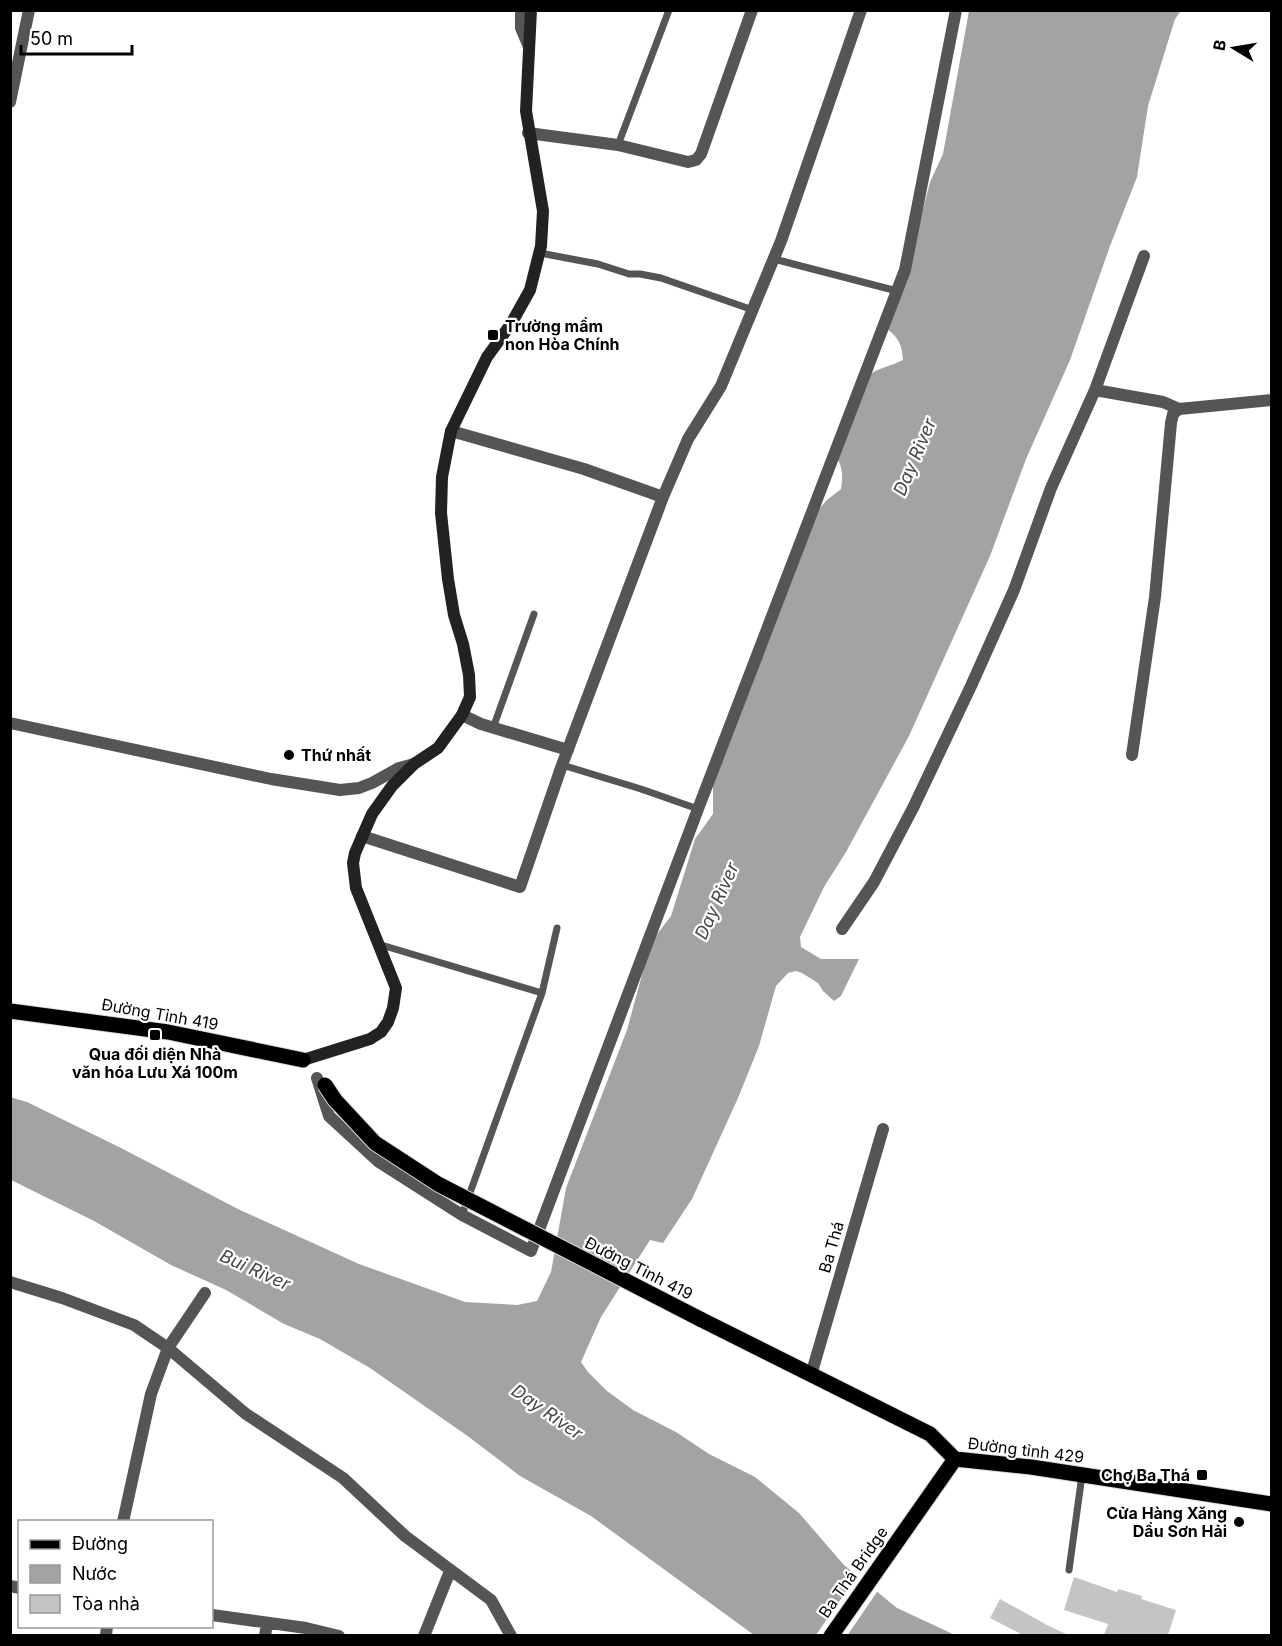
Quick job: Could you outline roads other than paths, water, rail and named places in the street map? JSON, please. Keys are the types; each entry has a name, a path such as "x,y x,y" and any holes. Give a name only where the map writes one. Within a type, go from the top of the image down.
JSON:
{"main road":[{"name":"Đường Tỉnh 419","path":"10,1011 168,1032 303,1060"},
{"name":"Đường Tỉnh 419","path":"321,1081 335,1100 375,1143 438,1184 930,1434 955,1459"},
{"name":"Đường tỉnh 429","path":"955,1459 1082,1475 1272,1504"},
{"name":"Ba Thá Bridge","path":"831,1635 955,1459"}],"street":[{"path":"10,102 29,10"},
{"path":"521,10 521,28 529,47"},
{"path":"531,10 526,111 543,211 540,253 530,290 511,324 487,357 451,431 442,477 441,513 454,615 463,644 469,675 470,697 462,715 438,748 414,764 392,786 372,814 353,863 356,888 396,988 388,1022 381,1032 370,1039 303,1060 321,1081 329,1116 380,1162 462,1215 531,1251 905,270 956,10"},
{"path":"528,133 618,145 688,162 699,158 752,10"},
{"path":"362,836 520,887 562,765 663,497 688,439 721,386 774,258 861,10"},
{"path":"842,929 874,882 913,808 971,686 1014,590 1051,488 1095,390 1144,256"},
{"path":"1095,390 1163,402 1179,409 1272,400"},
{"path":"1132,755 1155,597 1170,423 1173,414 1179,409"},
{"path":"451,431 585,469 663,497"},
{"path":"462,715 493,728 568,750"},
{"path":"10,723 271,779 340,790 359,788 399,768 414,764"},
{"name":"Ba Thá","path":"811,1375 883,1129"},
{"path":"10,1282 62,1298 134,1325 168,1348 246,1414 343,1478 405,1536 491,1600 511,1635"},
{"path":"123,1520 151,1394 168,1348 206,1293"},
{"path":"424,1635 450,1570"},
{"path":"213,1615 266,1629 339,1635"}],"lane":[{"path":"618,145 669,10"},
{"path":"540,253 598,264 629,274 661,278 753,310"},
{"path":"774,258 897,291"},
{"path":"493,728 534,614"},
{"path":"562,765 698,809"},
{"path":"462,1215 542,993 557,928"},
{"path":"378,944 542,993"},
{"path":"1070,1570 1082,1475"}],"water":[{"path":"969,11 1181,11 1175,19 1148,106 1137,177 1070,360 1026,459 990,556 909,736 846,852 824,887 800,937 801,947 821,959 859,959 841,996 834,1001 818,983 796,971 788,973 776,986 759,1046 692,1199 663,1243 650,1240 601,1317 581,1362 607,1391 633,1410 676,1432 709,1454 755,1477 799,1513 844,1565 897,1608 955,1635 754,1635 591,1516 520,1476 469,1437 370,1368 320,1339 284,1324 226,1290 171,1265 94,1221 11,1180 10,1097 27,1102 240,1210 359,1264 465,1302 517,1305 537,1301 551,1272 566,1188 627,1030 651,942 671,916 695,839 713,814 713,786 718,759 727,739 733,734 819,509 841,489 842,471 835,455 867,376 903,360 899,342 887,329 902,292 930,182 943,154"}],"place":[{"name":"Trường mầm non Hòa Chính","path":"493,335"},
{"name":"Thứ nhất","path":"289,755"},
{"name":"Qua đối diện Nhà văn hóa Lưu Xá 100m","path":"155,1035"},
{"name":"Chợ Ba Thá","path":"1202,1475"},
{"name":"Cửa Hàng Xăng Dầu Sơn Hải","path":"1239,1522"}],"water label":[{"name":"Day River","path":"915,457"},
{"name":"Day River","path":"717,901"},
{"name":"Bui River","path":"255,1270"},
{"name":"Day River","path":"547,1412"}]}
